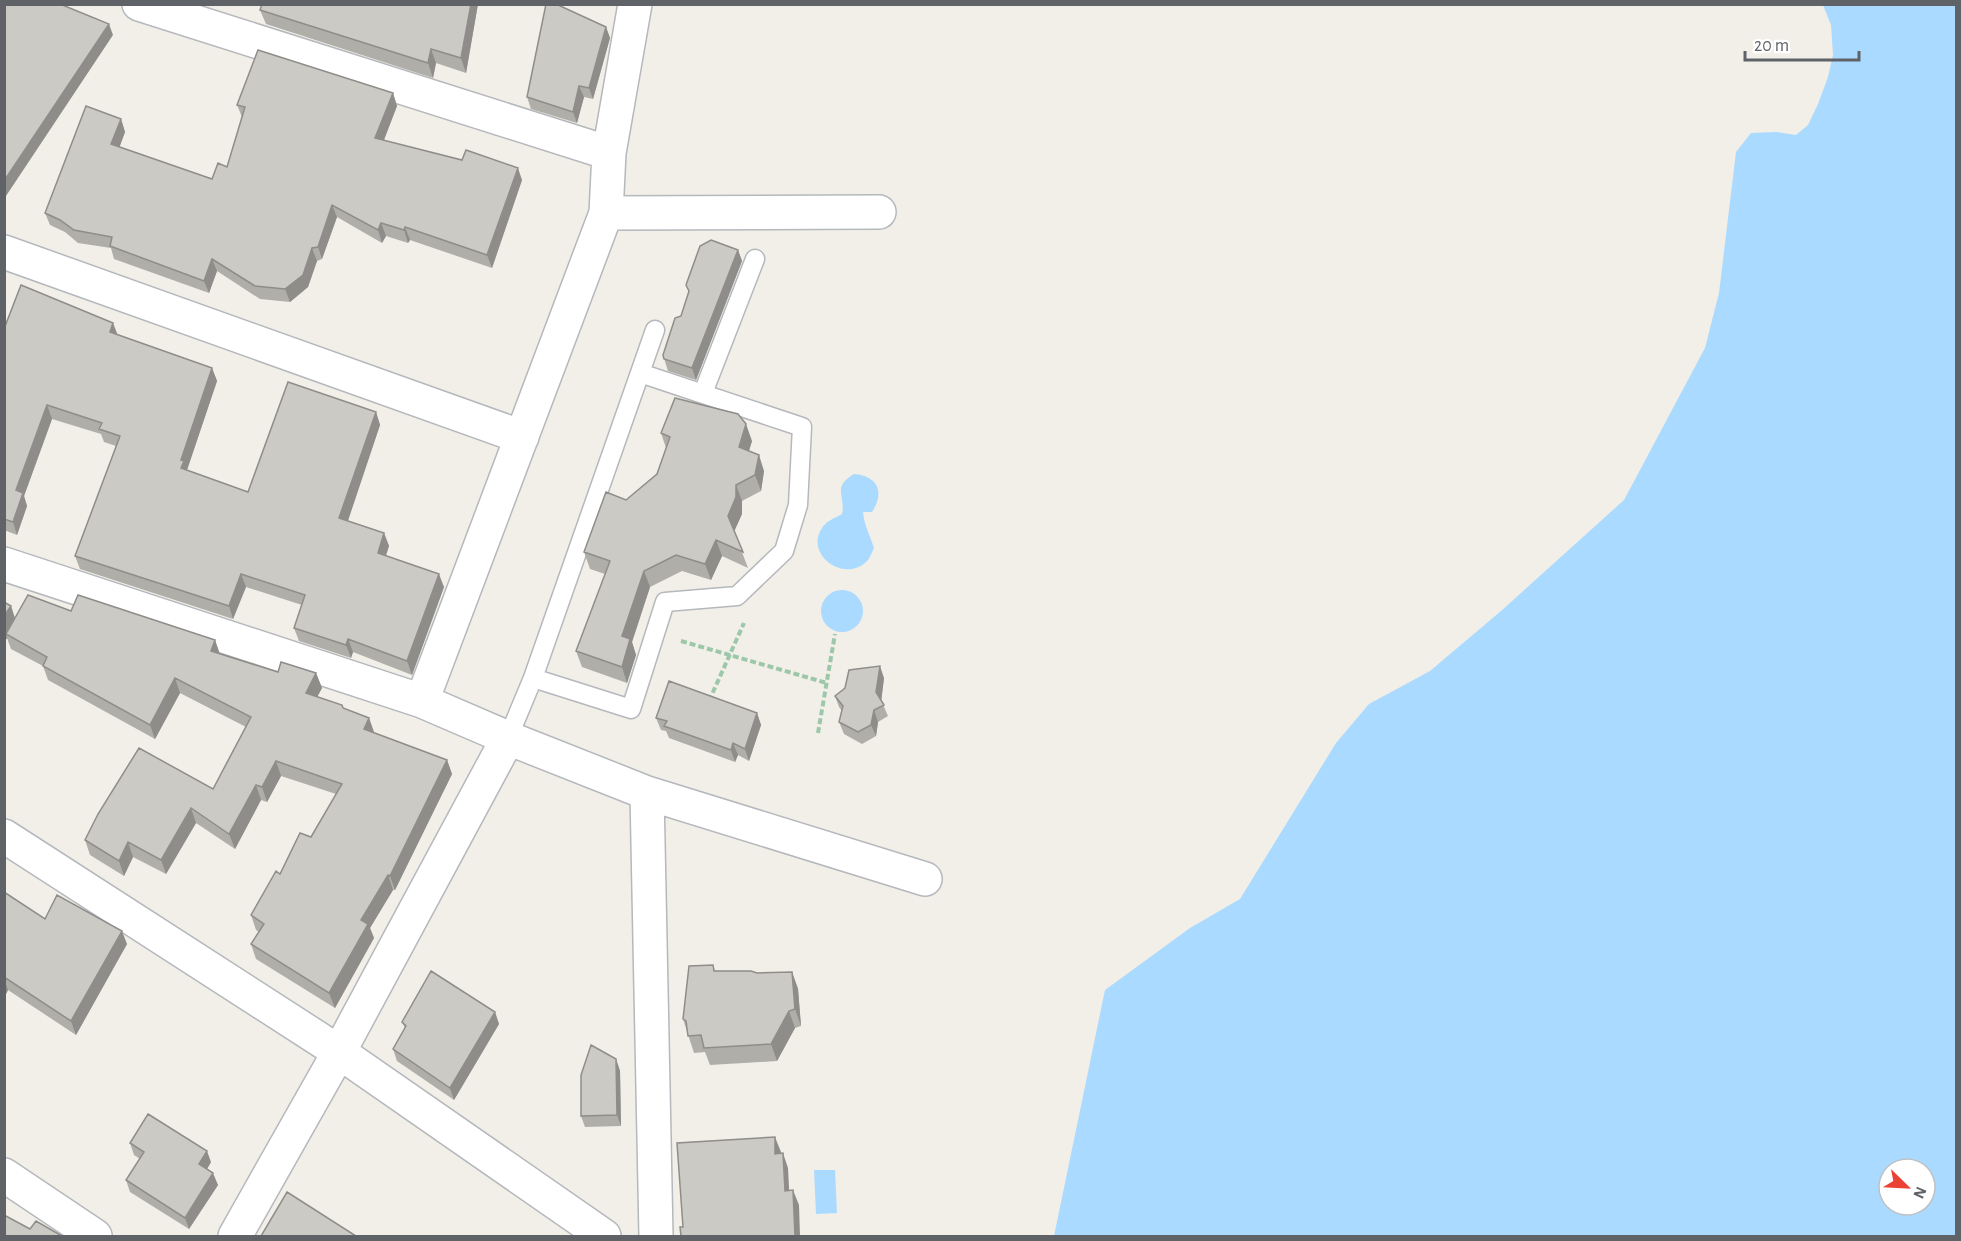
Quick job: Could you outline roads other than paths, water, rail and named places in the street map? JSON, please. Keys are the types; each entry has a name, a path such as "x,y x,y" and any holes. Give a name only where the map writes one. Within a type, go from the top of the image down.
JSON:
{"street":[{"path":"139,4 609,153"},
{"path":"422,702 606,213 609,153 635,4"},
{"path":"606,213 879,212"},
{"path":"4,252 522,437"},
{"path":"4,564 422,702 647,793 925,879"},
{"path":"235,1236 339,1052 508,738"},
{"path":"647,793 656,1236"},
{"path":"4,837 339,1052 604,1236"},
{"path":"4,1175 95,1236"}],"lane":[{"path":"703,393 754,259"},
{"path":"508,738 533,678 655,330"},
{"path":"533,678 631,709 665,602 737,596 784,551 798,505 802,427 640,373"}],"water":[{"path":"1823,5 1956,5 1956,1236 1054,1236 1105,990 1190,928 1240,899 1336,743 1369,704 1430,671 1501,611 1624,500 1705,348 1719,293 1736,152 1751,133 1777,132 1796,135 1808,125 1828,77 1833,55 1831,25"},
{"path":"854,474 869,478 877,486 876,505 872,512 863,512 874,548 867,561 858,567 838,568 823,556 818,548 818,538 826,523 842,514 841,488 843,483"},
{"path":"842,590 850,591 857,596 862,603 862,619 857,626 850,631 842,632 834,631 827,626 822,619 821,611 822,603 827,596 834,591"},
{"path":"814,1170 835,1170 837,1213 816,1214"}]}
